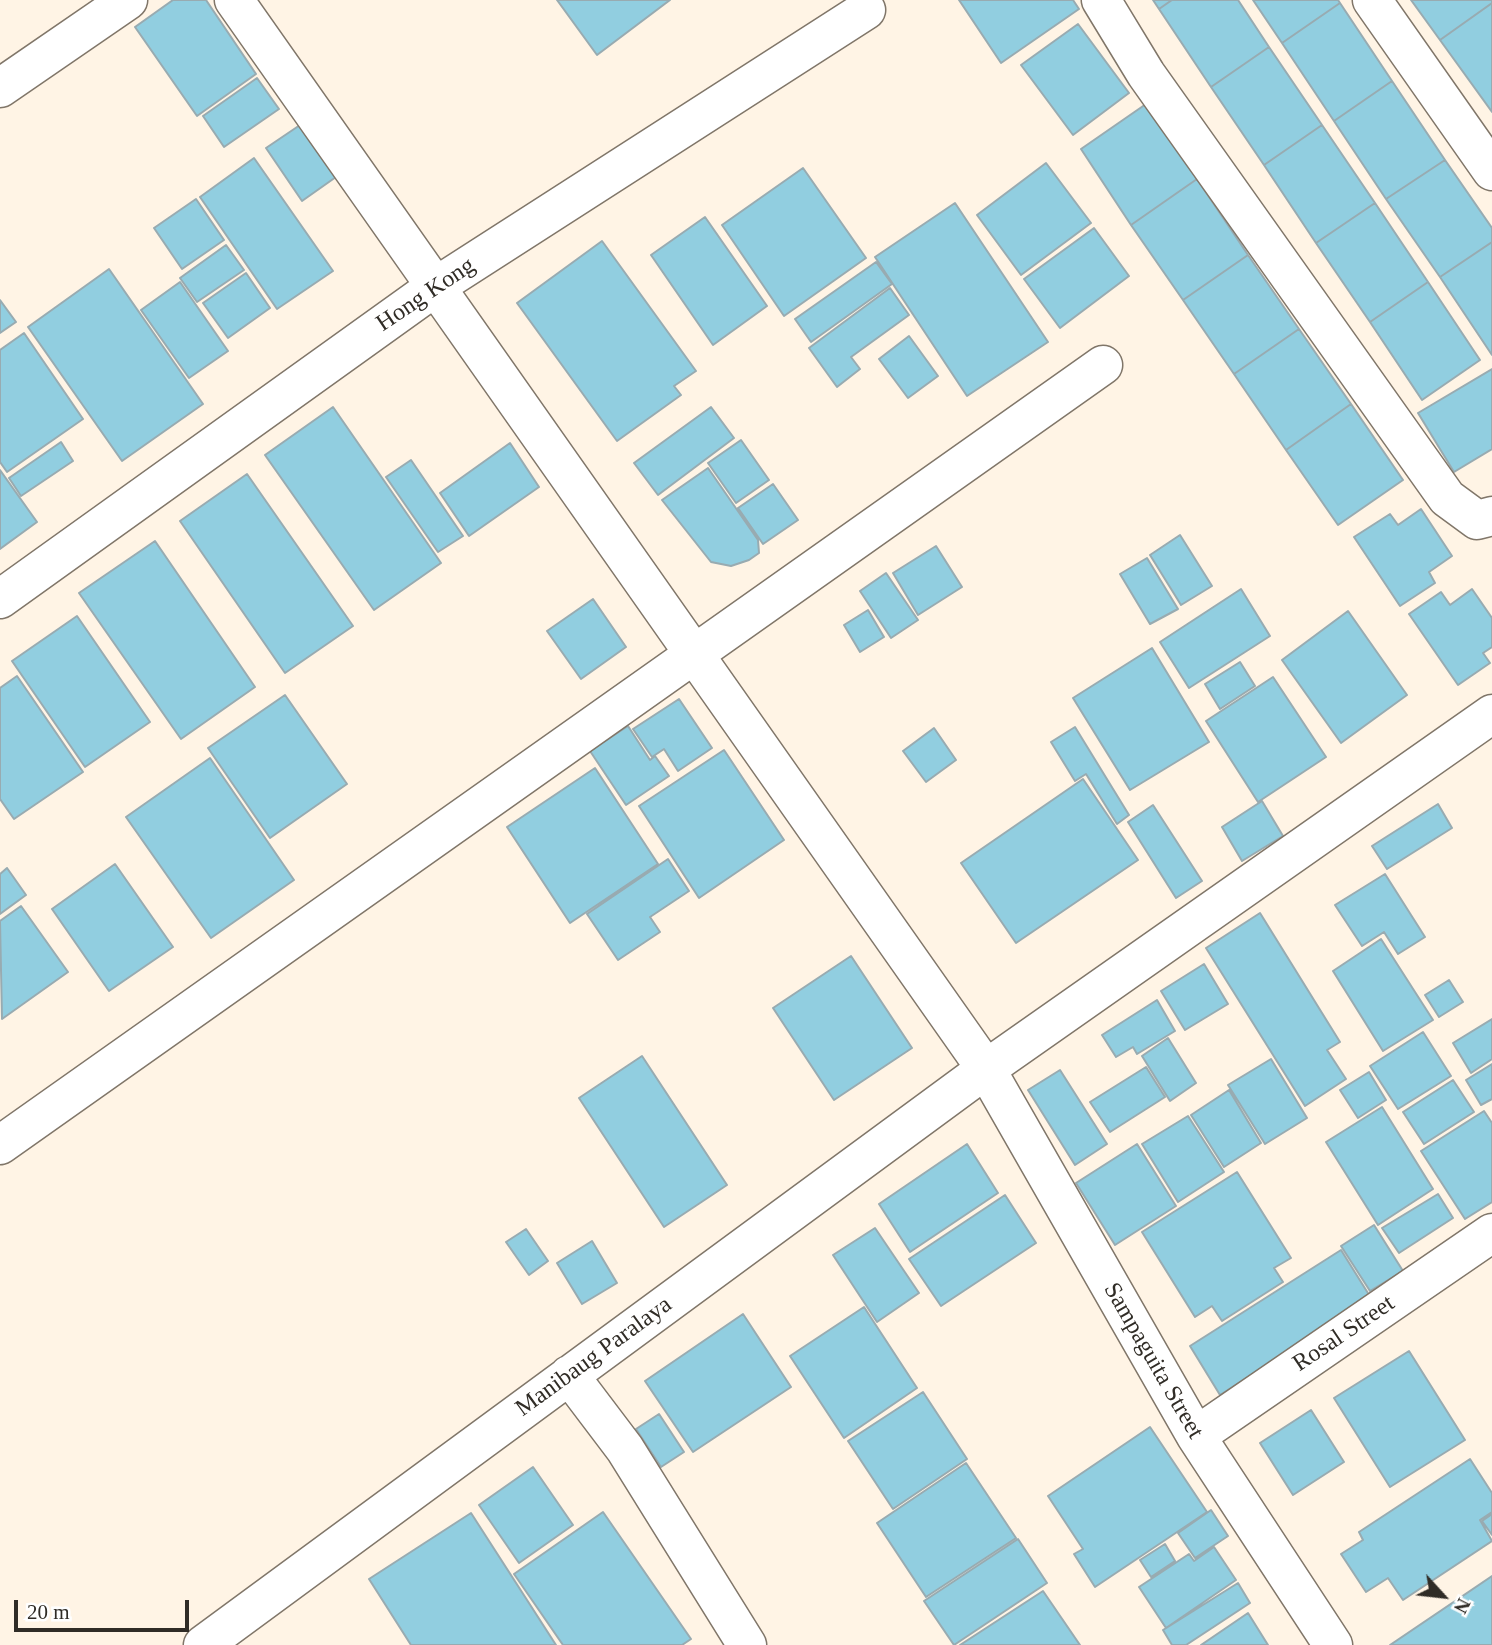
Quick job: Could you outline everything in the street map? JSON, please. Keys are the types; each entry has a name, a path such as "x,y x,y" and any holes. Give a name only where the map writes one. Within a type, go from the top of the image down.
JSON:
{"street":[{"path":"0,89 128,0"},
{"name":"Sampaguita Street","path":"234,0 986,1069 1196,1436 1333,1645"},
{"path":"1101,0 1146,74 1447,498 1477,520 1492,516"},
{"path":"1372,0 1492,171"},
{"name":"Hong Kong","path":"0,599 435,286 866,10"},
{"path":"0,1145 1103,365"},
{"name":"Manibaug Paralaya","path":"203,1645 986,1069 1492,714"},
{"name":"Rosal Street","path":"1196,1436 1492,1233"},
{"path":"569,1375 625,1449 747,1645"}],"building":[{"path":"173,0 206,0 256,74 197,116 135,27"},
{"path":"557,0 670,0 597,55"},
{"path":"959,0 1073,0 1079,9 1001,63"},
{"path":"1153,0 1172,0 1159,9"},
{"path":"1172,0 1238,0 1269,47 1211,87 1159,9"},
{"path":"1253,0 1338,0 1340,3 1282,43"},
{"path":"1411,0 1492,0 1492,3 1440,40"},
{"path":"1340,3 1392,81 1334,121 1282,43"},
{"path":"1492,3 1492,112 1440,40"},
{"path":"1078,24 1129,93 1073,135 1021,65"},
{"path":"1269,47 1322,125 1264,165 1211,87"},
{"path":"257,78 279,109 224,147 203,116"},
{"path":"1392,81 1445,160 1386,199 1334,121"},
{"path":"1146,104 1197,179 1131,225 1081,149"},
{"path":"300,125 336,177 302,201 266,148"},
{"path":"1322,125 1375,203 1316,243 1264,165"},
{"path":"254,158 333,271 277,309 200,197"},
{"path":"1445,160 1492,228 1492,242 1440,277 1386,199"},
{"path":"1046,163 1091,223 1021,275 977,215"},
{"path":"803,168 866,258 784,316 722,225"},
{"path":"1197,179 1248,255 1183,300 1131,225"},
{"path":"196,199 224,240 182,269 154,228"},
{"path":"955,203 1048,342 967,396 875,257"},
{"path":"1375,203 1428,282 1370,322 1316,243"},
{"path":"705,217 767,306 713,345 651,255"},
{"path":"1094,228 1129,276 1060,328 1024,279"},
{"path":"602,241 696,371 674,386 681,395 617,441 517,303"},
{"path":"1492,242 1492,355 1440,277"},
{"path":"226,245 244,270 197,302 180,278"},
{"path":"1248,255 1299,329 1234,374 1183,300"},
{"path":"876,262 892,284 811,342 795,319"},
{"path":"109,269 203,404 122,461 28,327"},
{"path":"246,273 270,308 228,338 203,303"},
{"path":"180,282 228,351 189,378 141,310"},
{"path":"1428,282 1480,360 1422,400 1370,322"},
{"path":"890,288 909,315 851,357 860,369 837,387 809,348"},
{"path":"0,300 16,322 0,333"},
{"path":"1299,329 1351,404 1286,450 1234,374"},
{"path":"24,333 83,419 7,472 0,462 0,350"},
{"path":"909,336 938,376 908,398 879,359"},
{"path":"1492,369 1492,449 1454,472 1418,413"},
{"path":"1351,404 1403,480 1338,525 1286,450"},
{"path":"333,407 441,563 374,610 265,455"},
{"path":"711,407 734,438 658,495 634,463"},
{"path":"741,440 769,480 736,503 708,463"},
{"path":"61,442 73,461 21,496 9,478"},
{"path":"510,443 539,487 469,536 440,493"},
{"path":"411,460 463,536 438,552 386,477"},
{"path":"708,468 758,540 759,553 749,560 731,566 711,562 662,500"},
{"path":"0,470 37,522 0,549"},
{"path":"247,474 353,626 285,673 180,521"},
{"path":"773,484 798,520 763,544 738,508"},
{"path":"1421,509 1452,556 1429,572 1435,583 1400,606 1354,537 1390,514 1398,525"},
{"path":"1180,535 1212,586 1181,605 1150,555"},
{"path":"155,541 255,687 181,739 79,593"},
{"path":"936,546 962,587 918,615 893,573"},
{"path":"1147,558 1178,609 1150,624 1120,574"},
{"path":"886,573 918,620 891,638 860,591"},
{"path":"1241,589 1270,636 1189,688 1160,642"},
{"path":"1472,589 1492,618 1492,647 1483,653 1490,663 1458,685 1409,614 1441,592 1450,605"},
{"path":"593,599 626,647 581,679 547,631"},
{"path":"868,610 884,637 860,652 844,625"},
{"path":"1348,611 1407,695 1341,743 1282,660"},
{"path":"77,616 150,722 85,767 12,661"},
{"path":"1152,648 1209,742 1130,790 1073,698"},
{"path":"1240,662 1255,686 1220,709 1205,684"},
{"path":"17,676 83,772 14,819 0,799 0,688"},
{"path":"1273,677 1326,757 1258,802 1206,721"},
{"path":"285,695 347,784 270,838 208,748"},
{"path":"679,699 712,748 678,771 664,749 652,757 633,729"},
{"path":"628,726 650,760 655,756 669,776 626,805 590,751"},
{"path":"1075,727 1129,815 1117,824 1086,774 1075,781 1051,742"},
{"path":"934,728 956,760 926,782 903,751"},
{"path":"724,750 784,840 699,898 639,806"},
{"path":"210,758 294,880 211,938 126,817"},
{"path":"595,768 658,864 570,923 507,827"},
{"path":"1083,779 1138,860 1016,943 961,863"},
{"path":"1262,801 1283,836 1242,861 1222,827"},
{"path":"1438,804 1452,828 1387,869 1372,846"},
{"path":"1153,805 1202,881 1176,898 1128,822"},
{"path":"668,859 689,891 650,917 660,932 618,960 587,914"},
{"path":"115,864 173,947 109,991 52,909"},
{"path":"7,868 26,895 0,914 0,874"},
{"path":"1385,874 1425,937 1398,954 1384,932 1362,946 1335,905"},
{"path":"21,906 68,972 2,1019 0,921"},
{"path":"1260,913 1340,1042 1327,1050 1346,1079 1305,1106 1206,948"},
{"path":"1381,939 1433,1020 1383,1051 1333,971"},
{"path":"851,956 912,1048 834,1100 773,1008"},
{"path":"1204,964 1228,1004 1185,1030 1161,991"},
{"path":"1449,980 1463,1002 1439,1017 1425,995"},
{"path":"1157,1000 1175,1031 1137,1054 1133,1047 1116,1057 1102,1035"},
{"path":"1492,1019 1492,1059 1471,1073 1453,1043"},
{"path":"1423,1032 1451,1076 1398,1109 1370,1066"},
{"path":"1168,1038 1196,1083 1170,1101 1142,1056"},
{"path":"642,1056 727,1185 664,1227 579,1098"},
{"path":"1271,1059 1307,1118 1265,1144 1228,1085"},
{"path":"1492,1064 1492,1099 1481,1105 1466,1080"},
{"path":"1146,1067 1165,1097 1110,1132 1090,1102"},
{"path":"1060,1070 1107,1144 1075,1165 1028,1090"},
{"path":"1369,1072 1386,1100 1358,1118 1340,1090"},
{"path":"1453,1080 1474,1112 1424,1144 1403,1112"},
{"path":"1229,1090 1261,1143 1224,1167 1191,1115"},
{"path":"1382,1107 1433,1189 1378,1225 1326,1142"},
{"path":"1484,1111 1492,1123 1492,1202 1465,1219 1421,1151"},
{"path":"1188,1116 1224,1172 1178,1202 1142,1144"},
{"path":"967,1144 998,1193 910,1252 879,1204"},
{"path":"1137,1144 1176,1206 1115,1245 1076,1183"},
{"path":"1237,1172 1291,1258 1274,1268 1283,1282 1222,1321 1212,1306 1195,1317 1142,1232"},
{"path":"1438,1194 1453,1218 1399,1253 1382,1228"},
{"path":"1005,1195 1036,1243 941,1306 909,1259"},
{"path":"1374,1225 1403,1271 1370,1291 1341,1246"},
{"path":"875,1228 919,1293 877,1322 833,1255"},
{"path":"526,1229 548,1261 529,1275 506,1242"},
{"path":"592,1241 617,1283 582,1304 557,1263"},
{"path":"1341,1250 1371,1298 1220,1395 1190,1346"},
{"path":"864,1307 917,1388 844,1438 790,1356"},
{"path":"743,1314 791,1387 693,1452 645,1381"},
{"path":"1409,1351 1465,1440 1390,1487 1334,1398"},
{"path":"923,1392 967,1459 893,1509 848,1441"},
{"path":"1311,1410 1344,1462 1293,1495 1260,1443"},
{"path":"659,1414 684,1452 661,1467 636,1429"},
{"path":"1150,1427 1207,1512 1095,1587 1074,1554 1083,1549 1048,1496"},
{"path":"1470,1459 1492,1493 1492,1512 1480,1520 1492,1541 1403,1600 1388,1578 1366,1592 1341,1554 1363,1540 1359,1532"},
{"path":"966,1463 1016,1538 926,1597 877,1523"},
{"path":"533,1467 573,1525 519,1563 479,1505"},
{"path":"1211,1510 1228,1536 1195,1558 1178,1533"},
{"path":"603,1512 691,1639 682,1645 563,1645 514,1574"},
{"path":"471,1513 556,1645 411,1645 369,1579"},
{"path":"1492,1514 1492,1535 1482,1521"},
{"path":"1018,1539 1047,1583 954,1645 924,1601"},
{"path":"1165,1544 1175,1561 1151,1577 1140,1560"},
{"path":"1214,1547 1236,1580 1166,1628 1139,1587 1189,1554 1194,1561"},
{"path":"1492,1576 1492,1645 1390,1645"},
{"path":"1238,1583 1250,1603 1186,1645 1172,1645 1163,1630"},
{"path":"1043,1591 1080,1645 960,1645"},
{"path":"1248,1613 1268,1645 1201,1645"}]}
